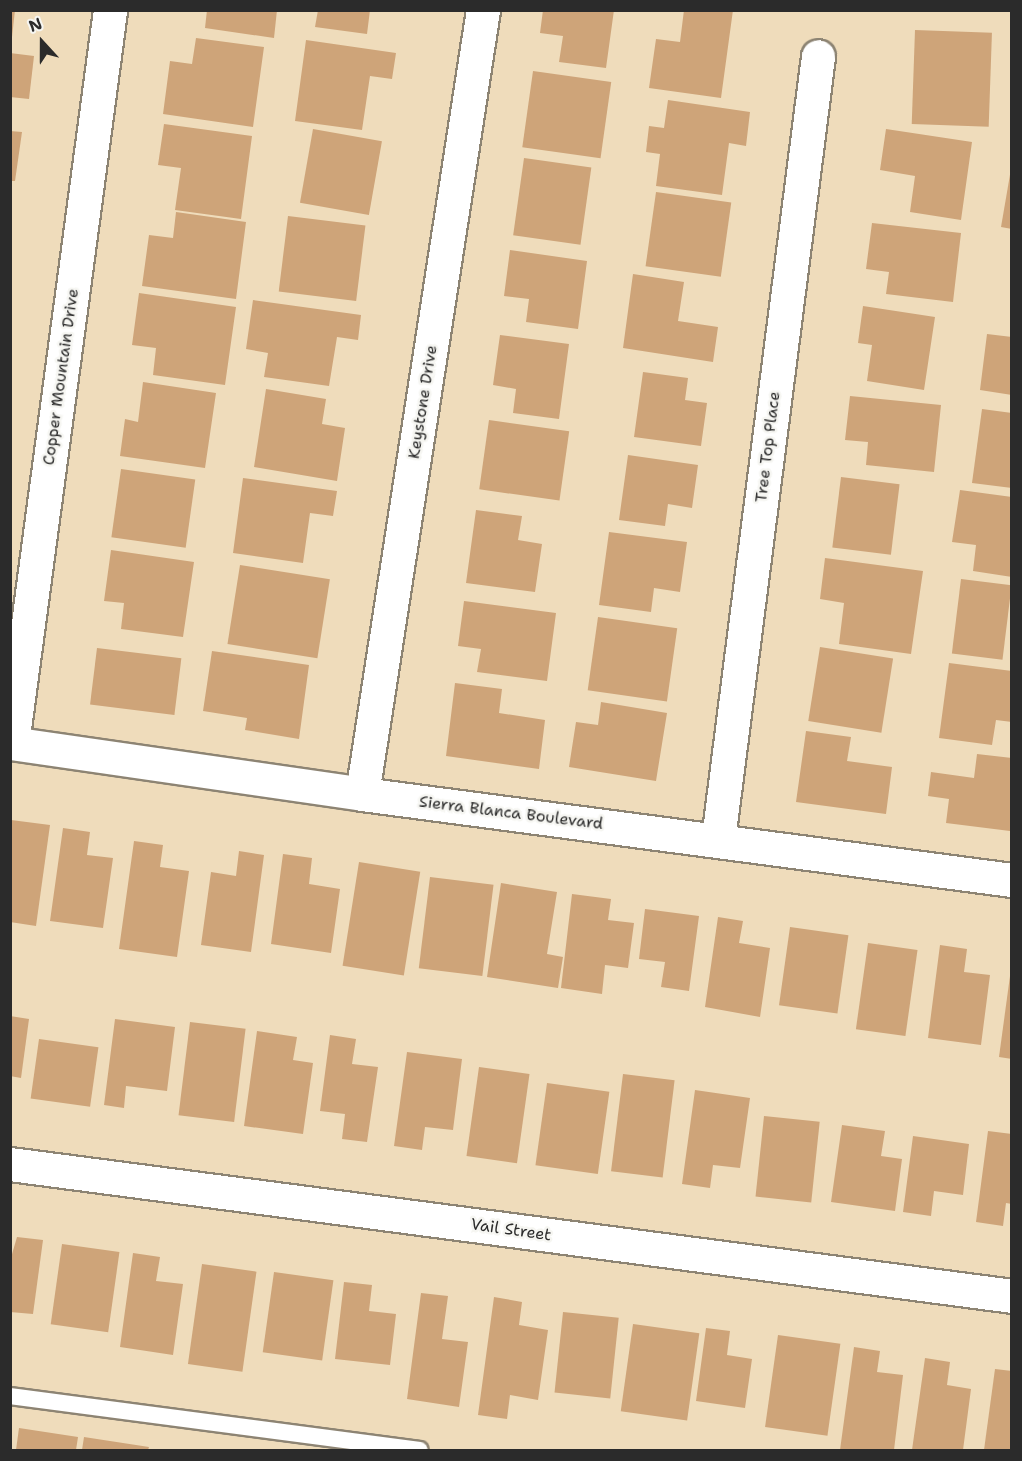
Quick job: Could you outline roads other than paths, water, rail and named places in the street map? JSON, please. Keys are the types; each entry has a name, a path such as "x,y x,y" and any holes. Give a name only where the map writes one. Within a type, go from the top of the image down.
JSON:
{"street":[{"name":"Copper Mountain Drive","path":"11,743 110,10"},
{"name":"Keystone Drive","path":"362,794 483,10"},
{"name":"Tree Top Place","path":"718,839 818,56"},
{"name":"Sierra Blanca Boulevard","path":"11,743 362,794 718,839 1011,880"},
{"name":"Vail Street","path":"10,1164 1011,1296"}],"lane":[{"path":"10,1396 419,1450"}]}
